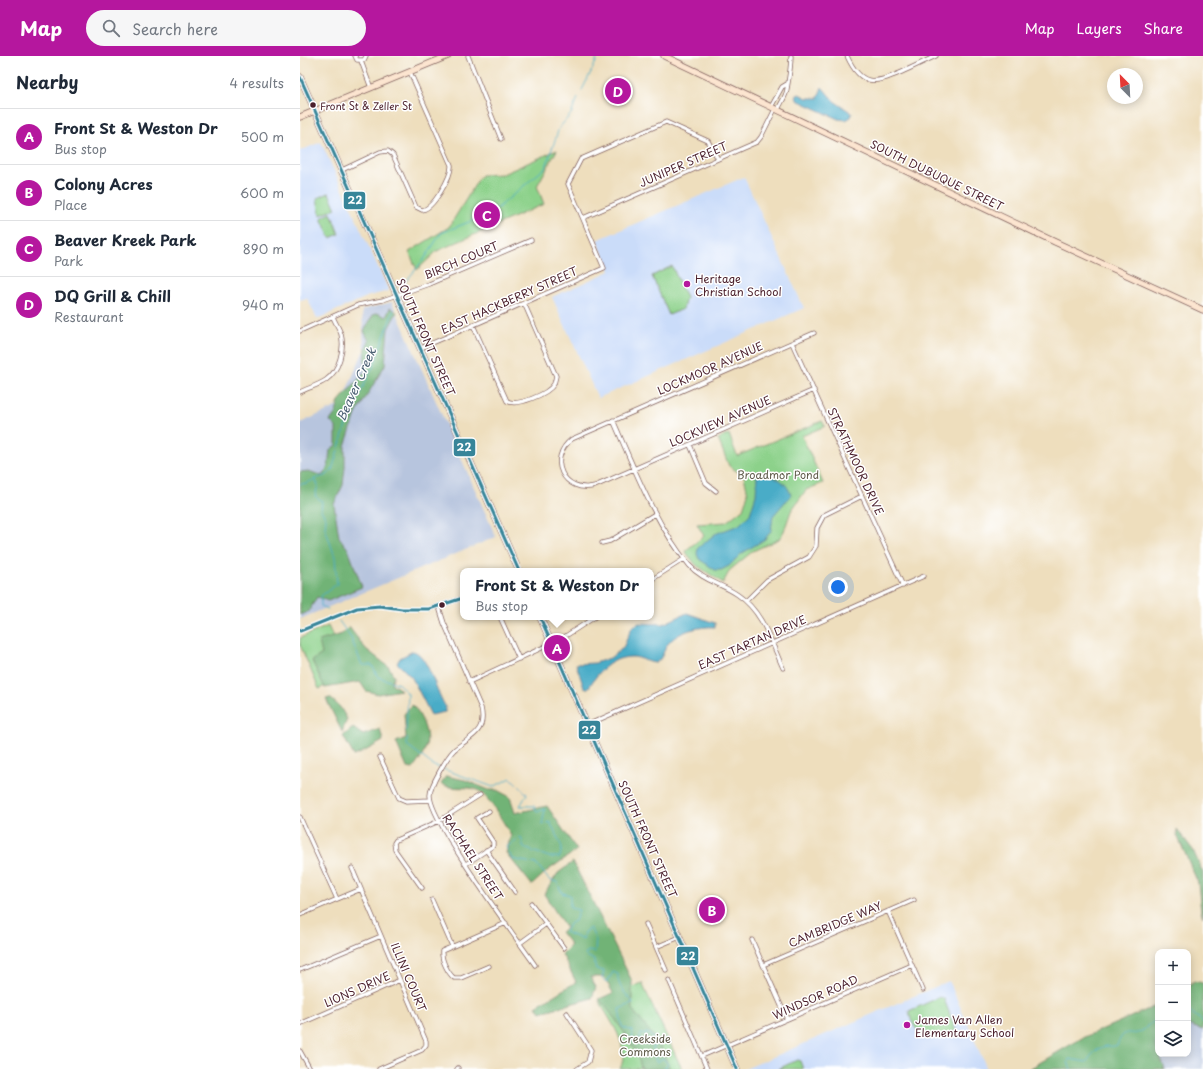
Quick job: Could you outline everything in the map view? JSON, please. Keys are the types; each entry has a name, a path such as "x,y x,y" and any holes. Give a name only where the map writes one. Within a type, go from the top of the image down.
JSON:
{"street":[{"path":"355,56 357,60 360,61 370,88"},
{"path":"360,61 364,60 366,56"},
{"path":"300,117 448,56"},
{"path":"468,56 501,139"},
{"name":"SOUTH DUBUQUE STREET","path":"664,56 1055,242 1203,310"},
{"path":"775,109 788,89 787,84 791,66 791,56"},
{"path":"846,56 855,72 863,79 873,81 884,80 936,56"},
{"path":"342,170 380,152 388,151 393,155 416,206 422,210 430,206 449,178 451,165 410,72"},
{"name":"SOUTH FRONT STREET","path":"300,77 518,568"},
{"path":"775,109 782,87 787,84"},
{"name":"JUNIPER STREET","path":"582,218 760,140 775,109"},
{"path":"582,218 568,184 581,159 666,122 708,141 718,159"},
{"name":"EAST HACKBERRY STREET","path":"420,348 604,268 582,218"},
{"name":"BIRCH COURT","path":"300,331 358,305 383,300 429,284 531,240"},
{"path":"473,325 507,401 519,403 547,391 554,384 556,376 524,303"},
{"path":"300,392 325,381 333,374 337,366 342,351 342,342 341,335 333,317"},
{"name":"LOCKMOOR AVENUE","path":"635,469 589,487 576,485 561,473 559,459 565,444 572,439 814,333"},
{"name":"STRATHMOOR DRIVE","path":"792,343 903,586"},
{"name":"LOCKVIEW AVENUE","path":"635,469 814,390"},
{"path":"613,420 655,514 684,559 706,580 731,591 746,601 760,618 783,668"},
{"path":"690,445 706,483 716,490"},
{"path":"746,601 767,580 809,557 816,546 818,528 824,515 830,510 862,496"},
{"path":"602,542 610,541 655,514"},
{"path":"654,578 684,559"},
{"name":"EAST TARTAN DRIVE","path":"587,725 924,576"},
{"path":"300,631 357,608 380,606 416,610 439,607 460,599"},
{"path":"380,757 399,798 406,801 430,800 432,787 448,760 455,750 474,736 482,724 481,708 439,607"},
{"path":"501,620 519,659"},
{"name":"SOUTH FRONT STREET","path":"541,620 737,1069"},
{"path":"469,682 552,644 590,620"},
{"path":"422,888 395,850 394,843 396,840 439,821 480,795"},
{"name":"RACHAEL STREET","path":"430,800 431,807 466,864 534,965"},
{"path":"466,864 493,846 493,842 477,818 490,811"},
{"path":"300,818 337,899"},
{"path":"486,850 515,892"},
{"name":"ILLINI COURT","path":"352,868 425,1038 426,1045 422,1050 379,1069"},
{"path":"300,915 361,889"},
{"path":"432,900 452,946"},
{"name":"CAMBRIDGE WAY","path":"764,965 914,900"},
{"path":"531,903 564,948"},
{"path":"888,911 923,990"},
{"path":"489,966 461,978 454,978 449,973 442,954 445,949 506,923"},
{"path":"520,943 546,924"},
{"path":"646,924 666,970"},
{"path":"300,970 381,936"},
{"path":"656,947 680,937"},
{"path":"752,940 787,1019"},
{"name":"WINDSOR ROAD","path":"702,1056 912,965"},
{"name":"LIONS DRIVE","path":"300,1024 400,980"},
{"path":"669,980 707,1069"},
{"path":"567,1013 591,1050 590,1059 577,1069"},
{"path":"300,1051 310,1069"}],"shaded area":[{"path":"321,142 389,291 369,296 317,319 307,298 300,300 300,151"},
{"name":"Heritage Christian School","path":"744,177 804,308 598,398 552,297 610,271 597,240"},
{"path":"392,302 496,537 300,619 300,423 340,405 364,350 362,310"},
{"name":"James Van Allen Elementary School","path":"949,981 987,1069 745,1069"},
{"path":"1203,987 1203,1069 1036,1069 1155,1010 1155,1057 1191,1057 1191,993"}],"green space":[{"path":"557,150 537,186 544,204 437,251 417,270 409,252 449,227 481,175 503,174"},
{"path":"329,193 336,209 320,215 317,198"},
{"path":"331,213 339,234 330,238 321,218"},
{"path":"672,266 686,298 683,309 669,315 652,276"},
{"path":"390,308 397,312 388,329 385,365 356,414 345,446 343,485 334,504 339,537 348,549 362,587 328,601 317,597 309,611 300,615 300,472 309,471 322,476 328,467 330,450 336,445 336,427 330,421 336,413 339,401 366,371 364,356 369,341 364,331 373,315 378,313 386,317"},
{"name":"Broadmor Pond","path":"822,421 825,426 802,436 823,483 806,490 791,511 784,531 779,539 753,551 730,570 723,583 696,565 685,551 704,536 697,524 726,522 743,509 748,494 744,476 729,466 718,439 729,434 737,456"},
{"path":"328,626 351,675 319,689 300,645 300,638"},
{"path":"349,627 366,649 389,667 394,676 391,683 401,690 378,694 366,691 360,682 325,688 312,661 322,654 319,641 342,634"},
{"path":"330,698 340,707 347,719 342,732 326,699"},
{"path":"412,705 422,720 427,740 422,756 413,769 407,768 396,742 406,738 404,714"},
{"path":"353,728 363,735 380,729 383,741 354,756 343,736"},
{"path":"446,776 465,780 489,790 497,790 510,797 515,813 547,806 577,850 547,871 532,885 506,853 511,835 490,802 475,789 449,787 441,784"},
{"path":"1177,829 1193,850 1203,873 1203,917 1201,912 1198,883 1177,835"},
{"path":"573,862 632,981 632,1009 660,1045 670,1069 641,1069 636,1053 630,1043 617,1022 599,999 613,993 604,977 590,977 596,987 592,998 541,1012 536,1006 576,982 562,954 571,945 561,932 566,928 544,894 558,873"},
{"path":"1194,981 1203,983 1203,1030 1191,1026 1191,984"},
{"name":"Creekside Commons","path":"642,983 682,1069 620,1069 623,1060 621,1043 618,1034 599,1001"},
{"path":"940,997 944,999 956,1031 940,1037 926,1036 915,1027 911,1020 909,1011"},
{"path":"1155,1006 1155,1057 1160,1057 1165,1069 1029,1069 1082,1038"},
{"path":"797,1060 800,1061 803,1069 778,1069"}],"water":[{"path":"822,87 834,101 852,113 851,117 846,120 838,119 797,100 796,96 799,94 807,98 818,98"},
{"path":"761,474 771,476 783,482 791,495 773,516 771,531 765,539 741,554 729,566 721,570 715,570 699,559 697,554 698,548 715,534 739,525 750,514 756,495 757,475"},
{"path":"687,613 715,623 715,627 703,627 689,630 672,639 656,663 634,657 619,659 602,670 587,689 584,688 576,664 595,663 610,658 623,648 632,627 639,623 663,624"},
{"path":"413,651 423,659 428,667 446,707 445,712 431,715 412,678 397,663 400,658"}],"waterway":[{"name":"Beaver Creek","path":"582,90 596,62 597,56"},
{"name":"Beaver Creek","path":"402,286 425,258 441,233 492,213 546,167 559,128 571,114 578,98"},
{"name":"Beaver Creek","path":"315,479 327,475 332,470 349,415 373,367 394,309"},
{"path":"300,484 307,483 315,479 318,485 315,496 322,501 321,510 326,518 325,528 335,557 337,584 321,596 321,606 328,609"},
{"path":"339,621 351,638 362,665 372,665 378,677 399,684 408,694 406,731"},
{"path":"407,738 407,745 434,766 440,768"},
{"path":"443,769 493,787 511,778 527,794 520,806 534,806 537,812 545,809 542,825 550,822 562,847 560,857 549,857 524,848 521,837 506,847 512,859 537,864 549,880 557,882 562,893 570,895 570,908 579,910 575,921 569,924 565,932 583,940 584,932 590,928 596,940 595,952 588,951 585,955 594,960 596,970 604,971 602,979 607,982 613,972 618,974 621,987 634,1003 619,1009 622,1027 632,1031 633,1042 639,1042 641,1034 648,1033 656,1041 653,1047 656,1062 663,1058 668,1064 664,1069"},
{"path":"1191,1013 1203,1022"},
{"path":"1071,1069 1068,1062 1069,1059 1087,1062 1098,1049 1104,1046 1117,1045 1125,1033 1140,1032 1155,1020"}],"transit line":[{"name":"22","path":"300,77 518,568"},
{"name":"22","path":"300,631 357,608 380,606 402,609 429,609 460,599"},
{"name":"22","path":"541,620 737,1069"}],"place":[{"name":"DQ Grill & Chill","path":"618,91"},
{"name":"Front St & Zeller St","path":"313,105"},
{"name":"Beaver Kreek Park","path":"487,215"},
{"name":"Heritage Christian School","path":"687,284"},
{"name":"Front St & Weston Dr","path":"557,648"},
{"name":"Colony Acres","path":"712,910"},
{"name":"James Van Allen Elementary School","path":"907,1025"}]}
